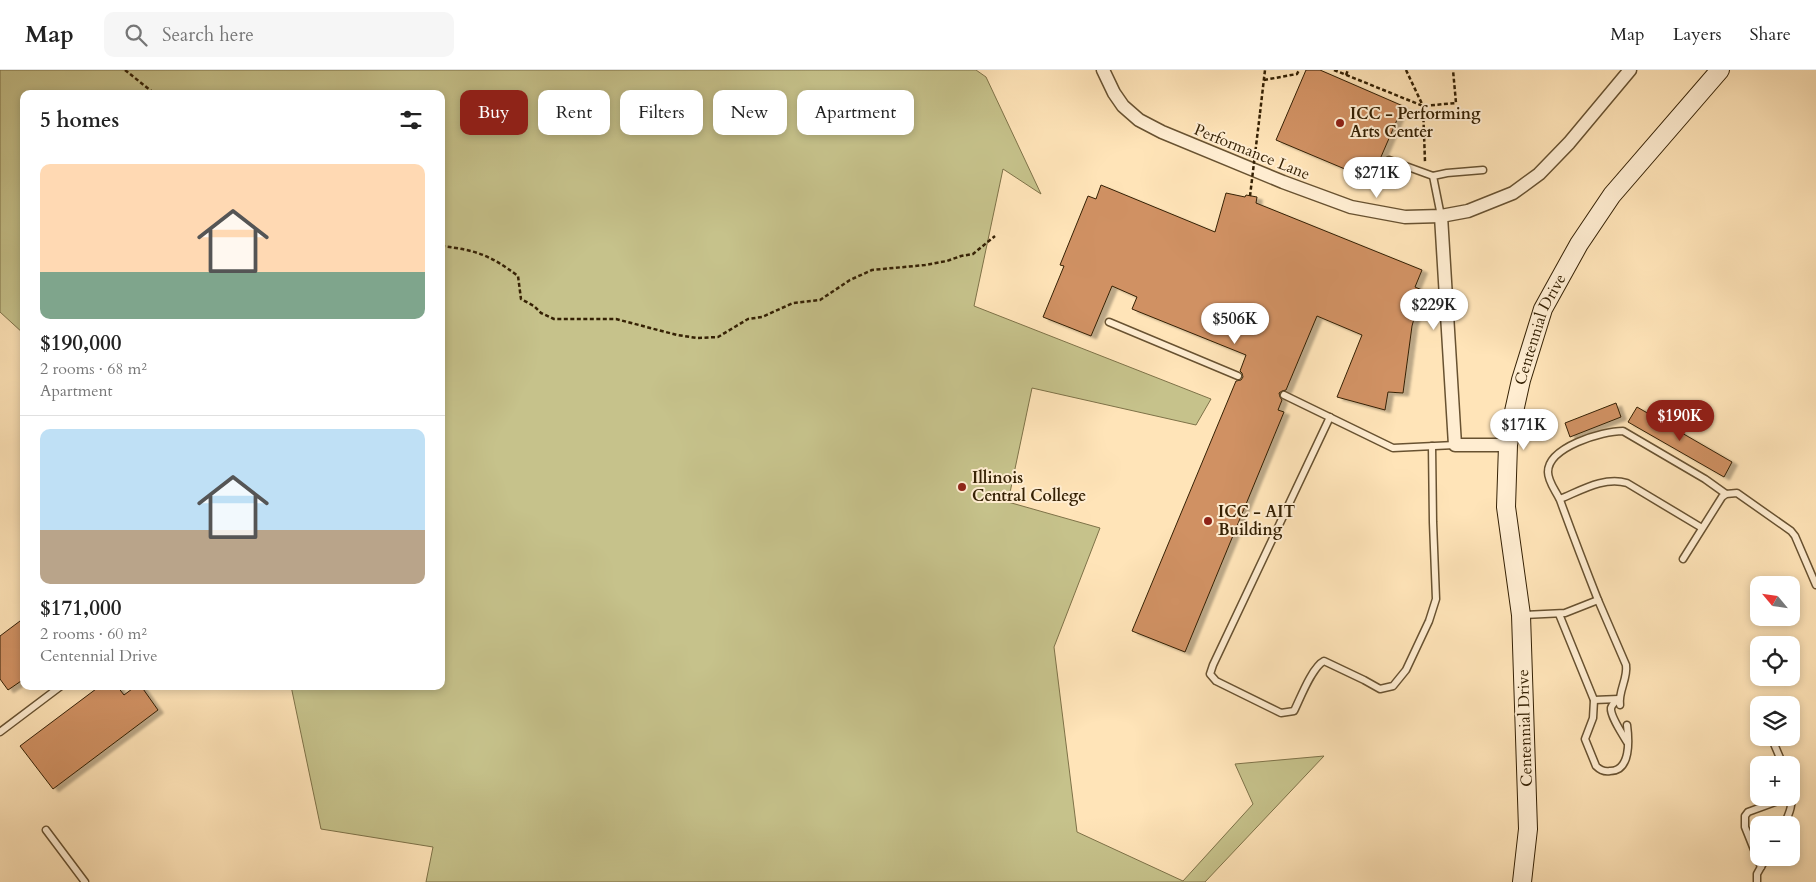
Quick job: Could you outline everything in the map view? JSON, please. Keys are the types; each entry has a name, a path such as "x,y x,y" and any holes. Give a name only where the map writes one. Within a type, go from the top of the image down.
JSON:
{"main road":[{"name":"Centennial Drive","path":"1522,882 1528,829 1521,615 1506,508 1508,444 1512,416 1543,309 1579,244 1612,195 1720,70"}],"street":[{"name":"Performance Lane","path":"1103,70 1114,93 1123,106 1140,120 1162,132 1192,146 1351,207 1405,217 1441,216 1468,211 1513,193 1539,174 1569,143 1630,70"},
{"path":"1441,216 1455,445 1508,444"}],"lane":[{"path":"1389,160 1433,176 1483,170"},
{"path":"1433,176 1441,216"},
{"path":"1109,322 1238,376"},
{"path":"1284,395 1393,448 1455,445"},
{"path":"1330,417 1210,674 1216,681 1281,714 1294,711 1314,670 1320,663 1324,662 1380,689 1393,686 1406,670 1429,622 1436,599 1432,446"},
{"path":"1628,743 1619,729 1611,710 1611,706 1619,702 1627,674 1626,665 1598,600 1560,499 1548,474 1550,462 1554,458 1569,446 1599,434 1616,431 1626,432 1705,479 1726,494 1737,494 1787,527 1795,536 1816,585"},
{"path":"1560,499 1605,482 1620,481 1668,506 1702,528"},
{"path":"1683,559 1722,497 1726,494"},
{"path":"1521,615 1570,612 1598,600"},
{"path":"1559,614 1594,700 1593,718 1585,739 1596,766 1604,771 1618,770 1624,765 1628,743 1627,725"},
{"path":"0,732 56,690"},
{"path":"1594,700 1619,702"},
{"path":"1757,882 1757,874 1760,867 1745,827 1745,816 1748,812 1764,806"},
{"path":"46,830 85,882"}],"path":[{"path":"125,70 150,90"},
{"path":"1250,196 1264,70"},
{"path":"1264,80 1297,74 1298,70"},
{"path":"1334,70 1424,106 1456,103 1453,70"},
{"path":"1346,75 1348,70"},
{"path":"1406,70 1424,106 1425,174"},
{"path":"445,247 476,251 501,263 518,276 521,299 534,306 541,313 554,319 616,319 677,335 697,338 718,337 748,319 762,317 794,302 820,300 850,280 872,270 925,265 973,254 995,236"}],"shaded area":[{"path":"0,70 976,70 986,77 1041,194 1003,169 974,306 1211,399 1196,425 1032,388 1008,502 1100,528 1054,647 1077,832 1183,881 1253,804 1235,764 1324,756 1205,882 426,882 433,847 321,829 292,690 445,690 445,90 20,90 20,330 0,312"}],"building":[{"name":"ICC - Performing Arts Center","path":"1306,70 1320,70 1403,106 1371,180 1276,140"},
{"name":"ICC - AIT Building","path":"1101,185 1215,232 1226,193 1245,197 1246,195 1257,197 1256,203 1422,270 1415,287 1422,290 1412,326 1403,393 1388,392 1385,410 1337,397 1362,335 1317,316 1286,390 1279,393 1282,400 1278,410 1284,412 1185,652 1132,631 1236,381 1241,380 1243,377 1240,371 1246,355 1132,309 1137,297 1112,286 1091,336 1043,317 1064,266 1060,265 1088,196 1096,199"},
{"path":"1616,403 1621,417 1570,437 1565,423"},
{"path":"1637,407 1732,462 1724,477 1628,422"},
{"path":"20,621 20,682 8,690 0,679 0,636"},
{"path":"95,690 120,690 124,695 131,690 144,690 158,710 53,789 20,746"}],"place":[{"name":"ICC - Performing Arts Center","path":"1340,123"},
{"name":"Illinois Central College","path":"962,487"},
{"name":"ICC - AIT Building","path":"1208,521"}]}
